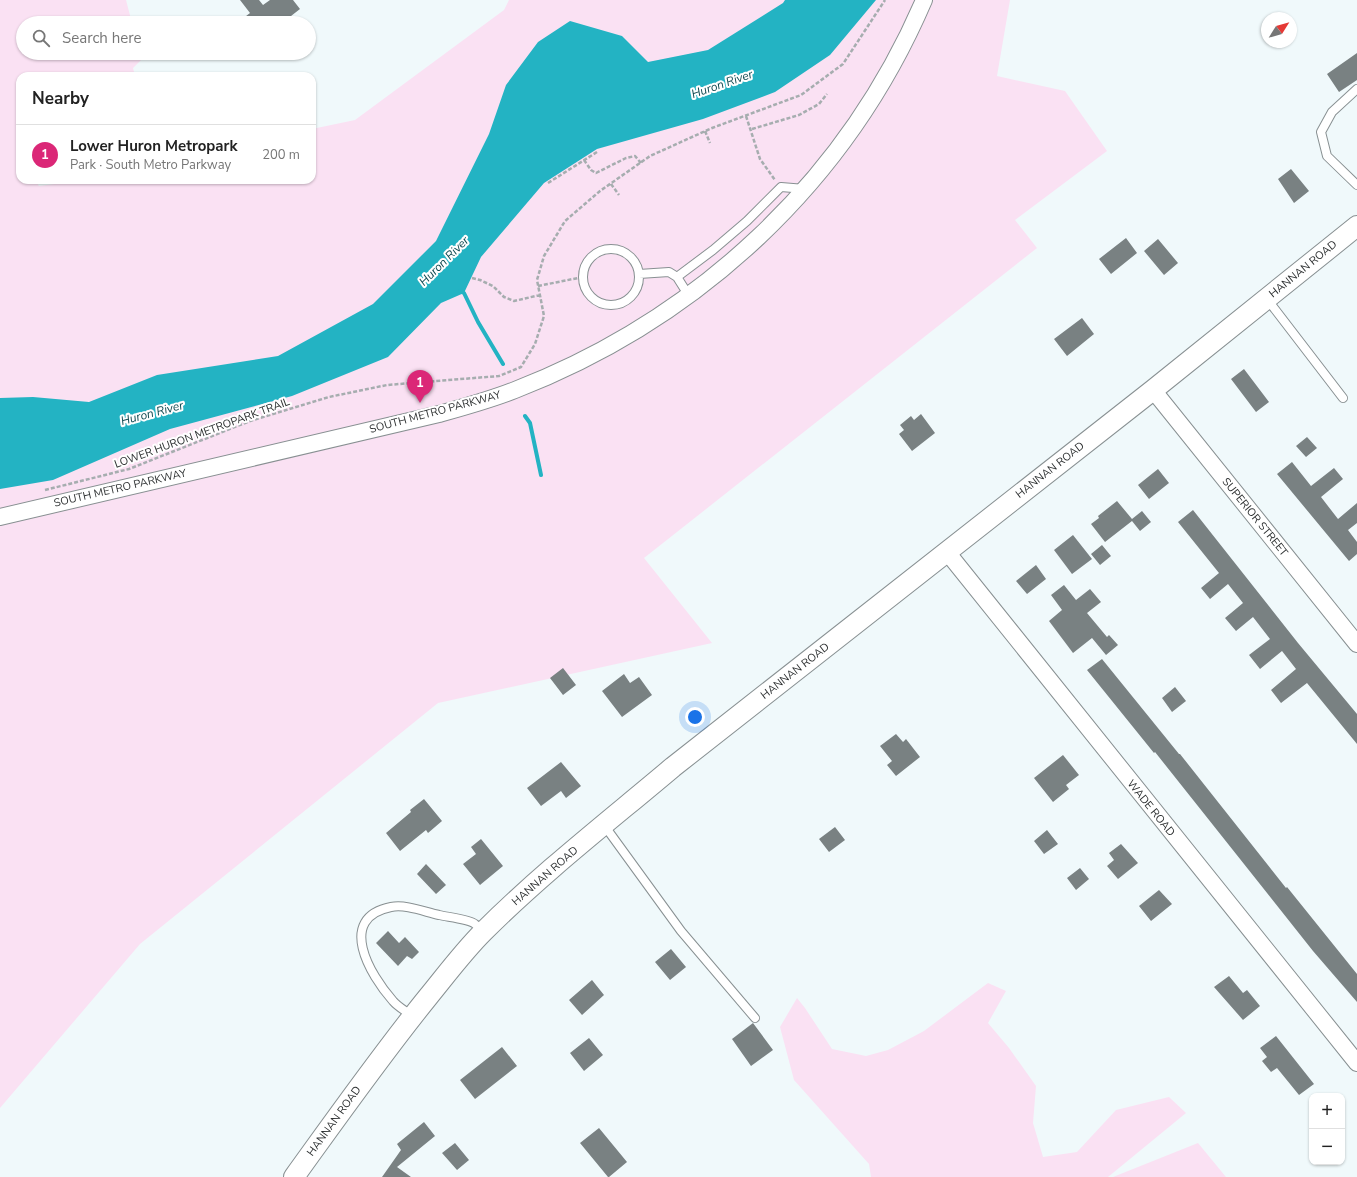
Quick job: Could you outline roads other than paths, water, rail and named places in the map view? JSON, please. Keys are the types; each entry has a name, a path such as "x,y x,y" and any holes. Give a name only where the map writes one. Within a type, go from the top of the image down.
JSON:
{"street":[{"name":"SOUTH METRO PARKWAY","path":"0,517 425,417 477,403 515,391 570,366 641,328 689,296 749,246 805,189 846,138 883,80 902,46 924,0"},
{"name":"HANNAN ROAD","path":"294,1177 378,1060 412,1016 483,933 519,899 673,767 1153,390 1357,226"},
{"name":"SUPERIOR STREET","path":"1153,390 1357,644"},
{"name":"WADE ROAD","path":"947,552 1357,1063"}],"lane":[{"path":"1357,88 1332,112 1321,132 1327,156 1357,185"},
{"path":"677,278 719,246 781,187 805,189"},
{"path":"609,249 618,249 627,253 634,260 639,269 639,274 640,279 638,288 632,297 624,303 614,306 605,305 593,298 585,288 583,277 587,262 593,255 609,249"},
{"path":"639,274 669,272 677,278 689,296"},
{"path":"1266,299 1343,398"},
{"path":"604,825 681,931 755,1018"},
{"path":"412,1016 394,1002 379,984 368,963 361,941 360,932 364,922 376,912 392,907 407,907 474,922 483,933"}],"water":[{"name":"Huron River","path":"785,0 876,0 830,55 775,92 703,119 597,149 544,183 481,257 464,293 441,303 388,357 292,396 170,429 53,480 0,489 0,398 33,397 89,402 157,375 278,356 373,304 436,241 489,134 506,85 538,42 570,21 622,36 648,62 708,50 783,3"}],"waterway":[{"path":"460,291 464,293 478,322 503,364"},
{"path":"525,416 530,423 541,475"}],"place":[{"name":"Lower Huron Metropark","path":"420,403"}]}
